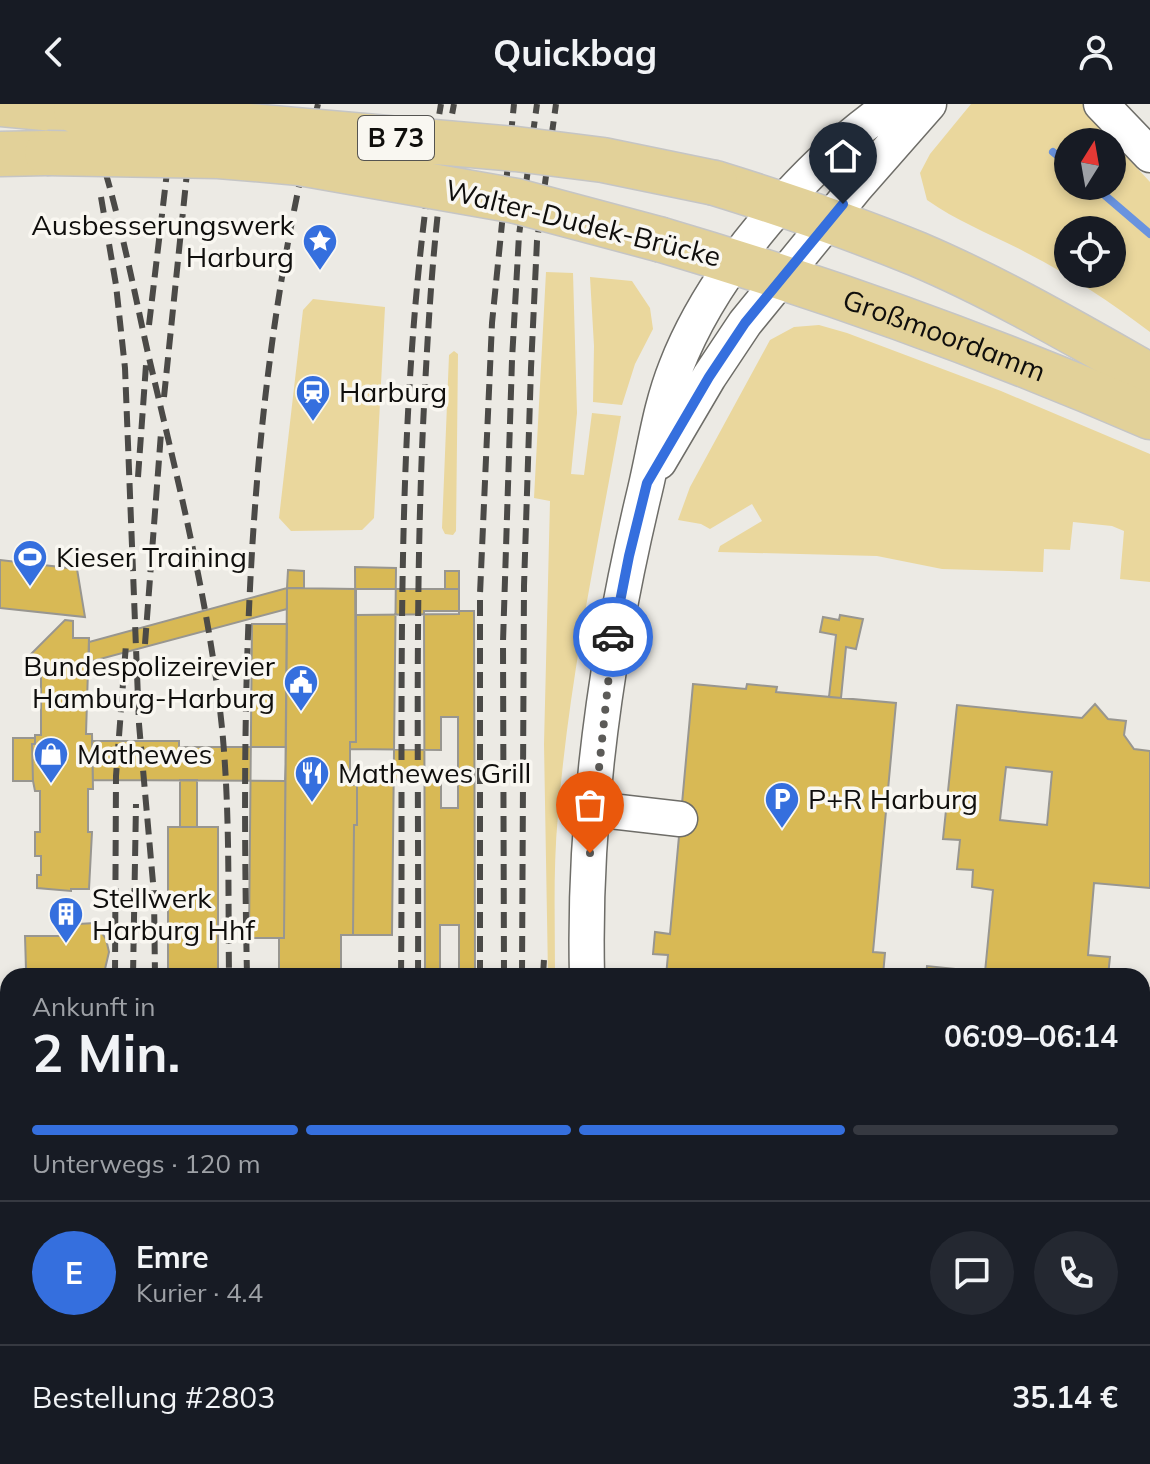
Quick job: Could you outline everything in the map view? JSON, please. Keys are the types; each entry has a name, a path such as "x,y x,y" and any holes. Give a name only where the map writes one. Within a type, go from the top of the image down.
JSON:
{"main road":[{"name":"Walter-Dudek-Brücke","path":"12,107 516,149 603,160 715,183 780,204"},
{"name":"Walter-Dudek-Brücke","path":"0,154 219,156 314,165 503,198 736,262"},
{"name":"Großmoordamm","path":"780,204 918,255 1150,376"},
{"name":"Großmoordamm","path":"736,262 970,343 1150,417"}],"street":[{"path":"587,968 593,809 611,646 659,415 676,365 704,311 780,204 837,145 893,104"},
{"path":"647,483 709,377 745,323 929,104"},
{"path":"1101,104 1150,155"},
{"path":"593,809 664,817"}],"shaded area":[{"path":"971,104 1083,104 1100,128 1054,128 1054,200 1126,200 1126,156 1150,182 1150,332 1087,288 1126,288 1126,216 1054,216 1054,268 927,200 920,173 930,154"},
{"path":"546,272 573,273 577,413 571,474 584,475 592,413 621,416 585,615 563,765 556,835 555,968 548,968 544,744 550,501 534,498"},
{"path":"590,277 632,281 650,308 653,329 635,364 622,405 593,402"},
{"path":"313,299 385,307 374,518 362,530 291,531 279,518 303,310"},
{"path":"819,325 1001,391 1150,454 1150,582 1120,579 1124,531 1112,526 1073,522 1070,550 1044,549 1043,572 942,569 877,556 718,552 720,546 762,521 752,504 710,529 678,520 690,487 770,340 794,327"},
{"path":"454,351 458,354 456,531 453,535 445,534 442,528 449,355"}],"building":[{"path":"0,560 77,569 85,617 0,608"},
{"path":"355,567 396,568 392,935 353,935 357,785 350,785 350,742 356,742"},
{"path":"288,570 304,571 304,588 287,588"},
{"path":"445,571 459,571 459,589 445,589"},
{"path":"287,588 356,589 356,742 350,742 350,785 357,785 353,935 341,935 341,968 279,968 279,938 284,938"},
{"path":"287,588 287,609 89,662 89,642"},
{"path":"356,589 459,589 459,614 356,615"},
{"path":"424,611 474,611 475,968 425,968"},
{"path":"840,615 863,619 856,649 846,647 841,698 829,697 836,635 820,632 823,617 839,620"},
{"path":"65,620 73,621 73,638 89,638 86,734 92,734 93,789 88,789 88,832 92,832 89,889 71,891 37,888 41,856 35,856 35,832 40,832 40,791 35,791 33,781 32,744 35,744 35,735 41,735 41,677 25,660"},
{"path":"252,624 287,624 284,938 249,938"},
{"name":"P+R Harburg","path":"693,684 746,689 747,684 777,687 776,692 896,703 873,952 885,953 884,968 667,968 668,955 653,954 655,932 670,934"},
{"path":"1095,704 1108,719 1126,721 1124,735 1134,749 1150,751 1150,888 1094,883 1088,955 1110,957 1109,968 985,968 993,890 972,887 973,870 957,869 960,840 943,839 957,705 1082,718","holes":["1006,767 1052,772 1047,825 1000,820"]},
{"path":"441,717 458,717 458,808 441,808 441,780 350,779 350,749 441,750"},
{"path":"13,738 35,738 35,744 32,744 33,781 13,781"},
{"path":"92,741 179,741 179,747 286,747 285,781 93,780"},
{"path":"180,780 197,780 197,827 180,827"},
{"path":"168,827 218,827 218,968 168,968"},
{"path":"58,909 82,911 81,923 57,921"},
{"name":"Stellwerk Harburg Hhf","path":"95,923 106,939 109,952 105,968 26,968 25,936 61,936 61,925"},
{"path":"440,925 459,925 459,968 440,968"}],"waterway":[{"path":"1110,200 1150,234"}],"railway":[{"path":"83,104 120,225 209,632 225,759 229,968"},
{"path":"149,325 175,104"},
{"path":"164,397 194,104"},
{"path":"247,968 245,756 253,537 275,320 294,212 318,104"},
{"path":"401,968 403,539 407,430 425,212 441,104"},
{"path":"418,968 418,608 422,461 435,245 454,104"},
{"path":"480,968 480,594 492,323 514,104"},
{"path":"504,968 503,642 512,360 519,235 537,104"},
{"path":"522,968 524,586 531,368 537,241 556,104"},
{"path":"101,197 116,285 125,368 139,724 154,894 155,968"},
{"path":"138,477 146,365"},
{"path":"145,644 161,433"},
{"path":"115,968 116,776 126,644"},
{"path":"133,968 136,804"},
{"path":"543,968 544,959"}],"way so far":[{"path":"590,853 613,637"}],"place":[{"name":"Ausbesserungswerk Harburg","path":"320,272"},
{"name":"Harburg","path":"313,423"},
{"name":"Kieser Training","path":"30,588"},
{"name":"Bundespolizeirevier Hamburg-Harburg","path":"301,713"},
{"name":"Mathewes","path":"51,785"},
{"name":"Mathewes Grill","path":"312,804"},
{"name":"P+R Harburg","path":"782,830"},
{"name":"Stellwerk Harburg Hhf","path":"66,945"}],"route":[{"path":"613,637 647,483 709,377 745,323 843,204"}]}
